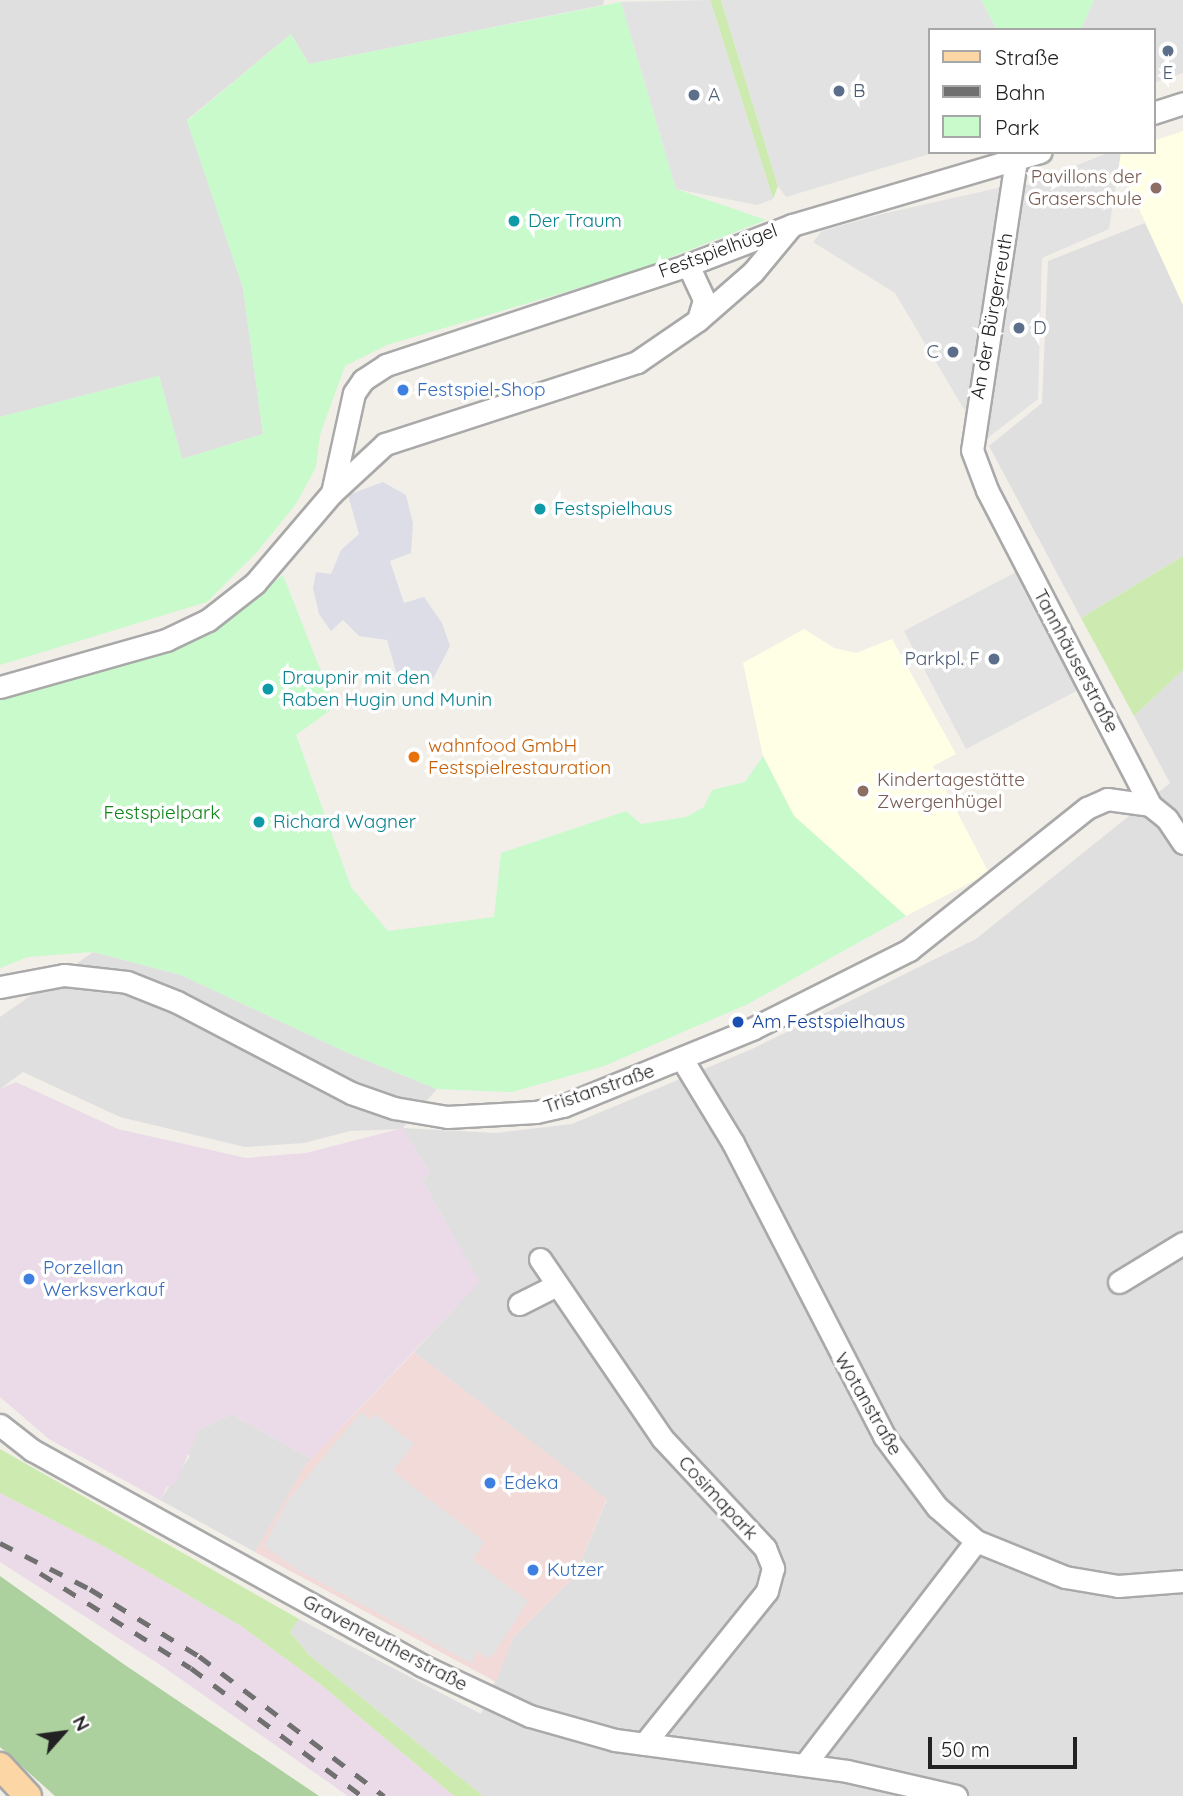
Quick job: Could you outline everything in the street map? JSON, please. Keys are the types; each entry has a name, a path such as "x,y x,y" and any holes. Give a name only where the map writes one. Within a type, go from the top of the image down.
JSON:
{"main road":[{"path":"0,1766 28,1796"}],"street":[{"path":"1155,112 1183,103"},
{"path":"792,225 1034,154"},
{"name":"An der Bürgerreuth","path":"978,472 972,450 976,409 1016,160"},
{"name":"Festspielhügel","path":"332,493 354,393 373,372 688,265 792,225"},
{"name":"Festspielhügel","path":"332,493 385,444 637,362 698,320 753,272 792,225"},
{"path":"688,265 704,300 698,320"},
{"name":"Tannhäuserstraße","path":"978,472 1150,805 1167,819 1183,843"},
{"path":"0,687 166,640 208,620 255,583 332,493"},
{"name":"Tristanstraße","path":"0,987 64,975 135,984 351,1093 424,1115 489,1115 563,1106 754,1028 909,950 1087,807 1107,799 1150,805"},
{"name":"Wotanstraße","path":"682,1059 733,1143 884,1436 937,1507 976,1541 1065,1577 1118,1586 1183,1581"},
{"path":"1119,1282 1183,1243"},
{"name":"Cosimapark","path":"541,1259 662,1438 765,1548 773,1568 767,1591 644,1744"},
{"path":"519,1304 557,1285"},
{"name":"Gravenreutherstraße","path":"0,1425 32,1450 493,1701 557,1726 644,1744 805,1764 890,1787 956,1796"},
{"path":"805,1764 976,1541"}],"shaded area":[{"path":"0,0 604,0 603,5 309,64 291,34 187,120 243,288 263,434 182,459 159,376 0,417"},
{"name":"A","path":"710,0 773,199 757,205 676,189 621,2"},
{"name":"B","path":"721,0 981,0 996,28 928,28 929,154 786,197 778,186"},
{"name":"E","path":"1094,0 1183,0 1183,73 1155,82 1155,28 1082,28"},
{"name":"Pavillons der Graserschule","path":"1183,131 1183,305 1114,154 1155,154 1155,140"},
{"name":"D","path":"1105,154 1121,154 1109,229 1042,258 1038,399 980,444 1020,188"},
{"name":"C","path":"1011,185 965,411 895,293 813,242 822,231 882,214"},
{"path":"1145,223 1183,305 1183,556 1081,618 989,446 1042,403 1048,261"},
{"path":"383,482 406,495 413,523 411,553 390,561 404,603 424,597 442,623 450,646 433,679 401,689 387,640 359,636 343,620 331,631 319,614 313,588 316,572 331,574 341,550 359,534 348,495"},
{"name":"Parkpl. F","path":"1022,569 1084,687 966,749 904,631"},
{"name":"Kindertagestätte Zwergenhügel","path":"804,629 834,648 856,653 892,639 956,754 933,766 989,873 906,916 794,816 763,756 743,663"},
{"path":"1183,670 1183,1796 483,1796 309,1655 290,1632 299,1619 481,1714 513,1638 574,1577 607,1500 414,1352 479,1282 422,1180 430,1173 403,1129 350,1131 304,1143 245,1147 120,1117 23,1072 0,1089 0,1017 93,952 181,975 346,1052 437,1089 403,1128 496,1133 572,1124 752,1049 976,939 1170,783 1134,716"},
{"path":"16,1082 118,1129 246,1158 306,1153 403,1128 430,1173 422,1180 480,1282 311,1459 231,1414 199,1430 175,1484 167,1487 160,1500 49,1439 0,1397 0,1089"},
{"path":"414,1352 607,1499 574,1577 513,1638 496,1682 255,1552 305,1465"},
{"path":"361,1412 370,1419 375,1414 414,1444 393,1471 485,1542 472,1559 528,1601 490,1659 478,1651 471,1663 300,1571 264,1546 289,1499"},
{"path":"231,1414 311,1459 255,1552 160,1500 190,1456 186,1453 199,1430"},
{"path":"0,1493 107,1548 241,1626 320,1684 454,1796 348,1796 162,1666 0,1562"}],"green space":[{"path":"710,0 721,0 778,186 773,199"},
{"path":"981,0 1094,0 1082,28 996,28"},
{"path":"621,2 676,189 766,220 633,272 387,345 345,366 320,435 316,467 296,504 257,552 207,602 0,665 0,417 159,376 182,459 263,434 243,288 187,121 291,34 309,64"},
{"path":"1183,556 1183,670 1134,716 1081,618"},
{"name":"Festspielpark","path":"283,575 335,707 296,735 351,887 388,931 494,917 501,853 626,811 641,824 686,817 704,807 712,790 745,782 763,756 794,816 906,916 748,1004 604,1066 512,1092 437,1089 346,1052 181,975 93,952 28,957 0,968 0,698 169,650 235,613"},
{"path":"0,1449 299,1619 290,1632 309,1655 483,1796 454,1796 320,1684 241,1626 107,1548 0,1493"},
{"path":"0,1576 122,1663 319,1796 55,1796 0,1747"}],"railway":[{"path":"0,1543 90,1589 199,1656 384,1796"},
{"path":"40,1573 191,1668 362,1796"}],"place":[{"name":"E","path":"1168,51"},
{"name":"B","path":"839,91"},
{"name":"A","path":"694,95"},
{"name":"Pavillons der Graserschule","path":"1156,188"},
{"name":"Der Traum","path":"514,221"},
{"name":"D","path":"1019,328"},
{"name":"C","path":"953,352"},
{"name":"Festspiel-Shop","path":"403,390"},
{"name":"Festspielhaus","path":"540,509"},
{"name":"Parkpl. F","path":"994,659"},
{"name":"Draupnir mit den Raben Hugin und Munin","path":"268,689"},
{"name":"wahnfood GmbH Festspielrestauration","path":"414,757"},
{"name":"Kindertagestätte Zwergenhügel","path":"863,791"},
{"name":"Richard Wagner","path":"259,822"},
{"name":"Am Festspielhaus","path":"738,1022"},
{"name":"Porzellan Werksverkauf","path":"29,1279"},
{"name":"Edeka","path":"490,1483"},
{"name":"Kutzer","path":"533,1570"}]}
